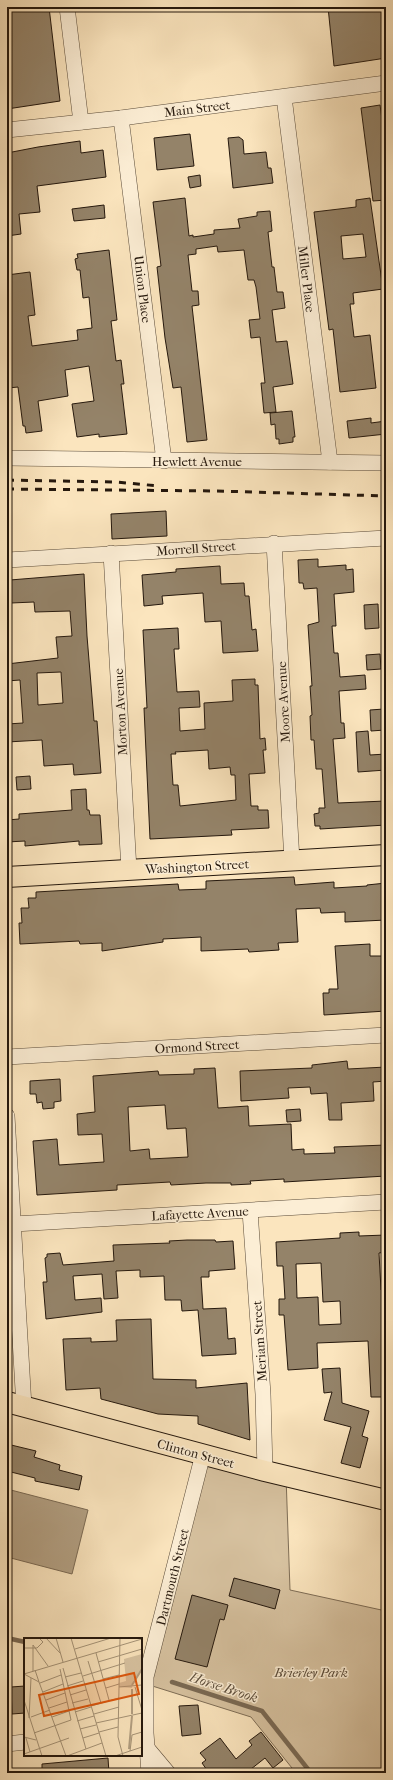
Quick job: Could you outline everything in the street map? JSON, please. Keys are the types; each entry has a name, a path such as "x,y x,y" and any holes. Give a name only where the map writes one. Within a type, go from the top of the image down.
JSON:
{"main road":[{"name":"Washington Street","path":"7,877 386,855"},
{"name":"Clinton Street","path":"16,1405 265,1471 386,1500"}],"street":[{"path":"67,7 81,122"},
{"name":"Main Street","path":"7,130 121,118 386,83"},
{"name":"Miller Place","path":"284,97 330,462"},
{"name":"Union Place","path":"121,118 164,461"},
{"name":"Hewlett Avenue","path":"7,458 386,463"},
{"name":"Morrell Street","path":"7,560 274,543 386,538"},
{"name":"Moore Avenue","path":"274,543 292,860"},
{"name":"Morton Avenue","path":"111,553 129,870"},
{"name":"Ormond Street","path":"7,1056 386,1035"},
{"path":"7,1116 14,1224 16,1405"},
{"name":"Lafayette Avenue","path":"14,1224 386,1202"},
{"name":"Meriam Street","path":"250,1210 263,1394 265,1471"},
{"name":"Dartmouth Street","path":"150,1773 145,1738 146,1677 203,1454"},
{"path":"145,1738 168,1773"},
{"path":"7,1744 24,1742"}],"green space":[{"name":"Brierley Park","path":"203,1454 286,1476 290,1590 386,1611 386,1773 296,1773 251,1717 146,1684"}],"shaded area":[{"path":"7,1489 88,1510 72,1574 7,1557"}],"building":[{"path":"7,7 49,7 60,101 7,109"},
{"path":"328,7 386,7 386,58 334,66"},
{"path":"380,105 384,134 386,136 386,200 373,201 361,108"},
{"path":"190,134 194,166 157,170 154,138"},
{"path":"239,137 243,140 244,154 266,152 268,168 271,168 273,183 233,188 228,138"},
{"path":"80,141 81,153 103,150 106,177 37,186 40,212 19,214 21,234 7,236 7,153"},
{"path":"200,175 201,186 190,188 188,177"},
{"path":"185,198 189,236 193,235 193,237 214,234 214,230 240,228 238,219 257,216 257,212 270,211 272,231 268,232 272,267 274,267 277,292 283,292 285,308 272,310 276,342 287,341 293,384 273,387 276,412 264,413 261,383 265,383 260,337 251,338 249,320 260,319 256,287 254,280 248,280 244,250 218,252 217,246 196,249 196,254 188,255 192,291 198,291 199,305 192,306 207,440 187,442 181,387 173,388 165,338 157,267 161,266 153,202"},
{"path":"370,198 383,289 353,293 354,304 350,304 354,337 370,335 376,388 340,392 333,329 329,330 314,212 356,207 356,200","holes":["363,234 366,257 343,259 341,236"]},
{"path":"104,205 105,218 74,221 72,209"},
{"path":"109,250 117,320 111,321 116,361 121,360 124,384 121,384 127,434 99,437 99,434 77,437 72,404 94,401 89,366 65,370 68,396 38,401 42,431 26,433 25,426 23,426 18,387 8,388 7,275 30,272 35,315 28,316 32,346 78,340 77,330 92,328 89,297 83,298 80,270 77,270 75,259 78,258 77,254"},
{"path":"292,411 295,437 293,437 293,442 279,444 279,439 276,439 275,424 271,425 270,413"},
{"path":"371,418 371,423 386,421 386,434 349,438 347,421"},
{"path":"166,511 167,536 112,539 111,514"},
{"path":"318,559 318,567 346,565 346,570 353,569 354,592 334,594 336,626 332,626 334,653 338,653 340,677 365,675 366,689 339,691 341,723 344,723 345,738 333,739 338,803 386,801 386,825 320,829 320,826 315,826 314,814 319,813 319,808 325,808 322,769 316,769 314,740 311,740 310,716 312,715 310,686 312,686 308,625 319,622 317,588 304,589 303,583 299,583 298,560"},
{"path":"220,566 221,584 244,583 245,596 249,596 252,630 256,629 258,651 223,653 221,621 205,622 203,593 162,596 163,604 144,606 142,575 176,572 176,569"},
{"path":"84,574 87,636 94,721 97,721 101,773 74,775 73,764 44,766 42,740 7,742 7,724 23,723 20,680 7,681 7,664 58,658 56,637 72,636 70,611 35,612 34,602 11,603 10,580","holes":["61,672 63,703 38,705 37,673"]},
{"path":"378,604 379,628 365,629 364,605"},
{"path":"178,628 179,649 174,649 177,692 199,691 200,707 179,708 180,731 205,729 204,703 233,701 232,680 255,679 255,685 258,685 260,739 265,738 266,750 263,750 265,773 249,774 251,806 258,806 258,810 268,810 269,828 231,830 232,835 150,839 144,708 147,708 143,630","holes":["208,750 209,769 230,767 231,775 235,775 236,800 180,806 178,785 173,785 171,754 176,754 175,752"]},
{"path":"380,654 381,669 367,670 366,655"},
{"path":"384,709 385,730 371,731 370,710"},
{"path":"368,731 370,755 386,754 386,770 358,772 356,732"},
{"path":"30,776 31,789 17,790 16,777"},
{"path":"86,789 87,810 89,810 90,815 100,815 102,844 79,845 79,841 25,846 25,841 7,842 7,820 19,819 19,814 72,810 71,790"},
{"path":"294,877 295,885 334,882 334,888 386,883 386,920 345,922 345,912 321,913 320,908 296,909 298,942 278,943 279,950 249,952 248,949 201,951 201,937 163,939 163,942 102,951 102,943 80,944 79,941 20,944 19,923 22,923 21,908 29,908 28,898 36,898 36,892 178,884 179,890 206,889 206,881"},
{"path":"370,944 370,956 382,956 383,987 386,987 386,1011 324,1015 323,993 329,993 329,989 338,989 335,946"},
{"path":"347,1061 348,1069 386,1067 386,1081 373,1082 374,1101 341,1103 342,1120 329,1120 327,1093 311,1094 310,1087 288,1088 289,1098 241,1101 240,1071 312,1068 312,1065"},
{"path":"215,1068 218,1108 248,1106 249,1126 291,1124 292,1150 304,1149 304,1154 335,1153 334,1147 386,1145 386,1176 284,1182 284,1179 250,1181 251,1184 231,1185 231,1183 206,1183 171,1185 170,1182 117,1185 117,1190 37,1195 33,1141 57,1139 59,1165 104,1162 102,1134 78,1135 77,1114 95,1112 93,1076 158,1071 159,1075 194,1074 194,1069","holes":["165,1105 167,1129 186,1128 188,1157 150,1159 149,1149 130,1151 128,1107"]},
{"path":"60,1079 61,1101 54,1102 54,1108 43,1109 42,1102 37,1103 36,1094 30,1094 30,1081"},
{"path":"300,1109 301,1121 287,1122 286,1110"},
{"path":"359,1232 359,1236 386,1235 385,1252 379,1253 381,1290 386,1289 386,1397 371,1397 368,1341 317,1343 318,1368 288,1370 284,1315 279,1315 279,1299 285,1299 283,1266 277,1266 276,1242 340,1238 340,1233","holes":["321,1263 323,1302 340,1301 341,1324 319,1325 318,1297 297,1298 296,1264"]},
{"path":"215,1240 216,1242 233,1241 235,1269 209,1271 209,1277 201,1277 203,1309 226,1308 228,1339 235,1338 236,1354 202,1356 198,1310 182,1311 181,1300 165,1300 164,1276 140,1277 140,1270 116,1271 118,1298 104,1299 102,1274 73,1276 75,1300 101,1298 102,1312 46,1319 43,1282 47,1282 45,1258 47,1257 47,1254 60,1253 63,1265 114,1261 113,1245 170,1243 169,1241"},
{"path":"151,1319 153,1379 196,1380 196,1388 247,1383 250,1440 198,1424 198,1416 158,1414 101,1399 100,1388 66,1390 63,1339 91,1338 91,1342 117,1341 116,1320"},
{"path":"340,1368 342,1403 369,1411 362,1436 368,1438 360,1468 341,1463 351,1427 324,1420 332,1392 324,1393 322,1369"},
{"path":"7,1444 36,1451 34,1457 60,1465 59,1470 82,1476 79,1490 35,1481 35,1478 7,1471"},
{"path":"234,1578 280,1590 275,1609 229,1596"},
{"path":"192,1595 228,1605 224,1620 220,1619 207,1667 175,1659"},
{"path":"24,1686 24,1713 12,1714 11,1687"},
{"path":"198,1705 201,1734 182,1736 179,1706"},
{"path":"261,1732 283,1760 273,1768 265,1758 246,1773 209,1773 202,1763 206,1760 200,1753 220,1738 236,1759 252,1745 249,1741"},
{"path":"108,1758 109,1773 42,1773 42,1764"}],"waterway":[{"name":"Horse Brook","path":"7,1638 24,1642"},
{"name":"Horse Brook","path":"172,1682 262,1711 311,1773"}],"railway":[{"path":"7,480 116,482 159,486"},
{"path":"7,489 217,491 386,496"}]}
